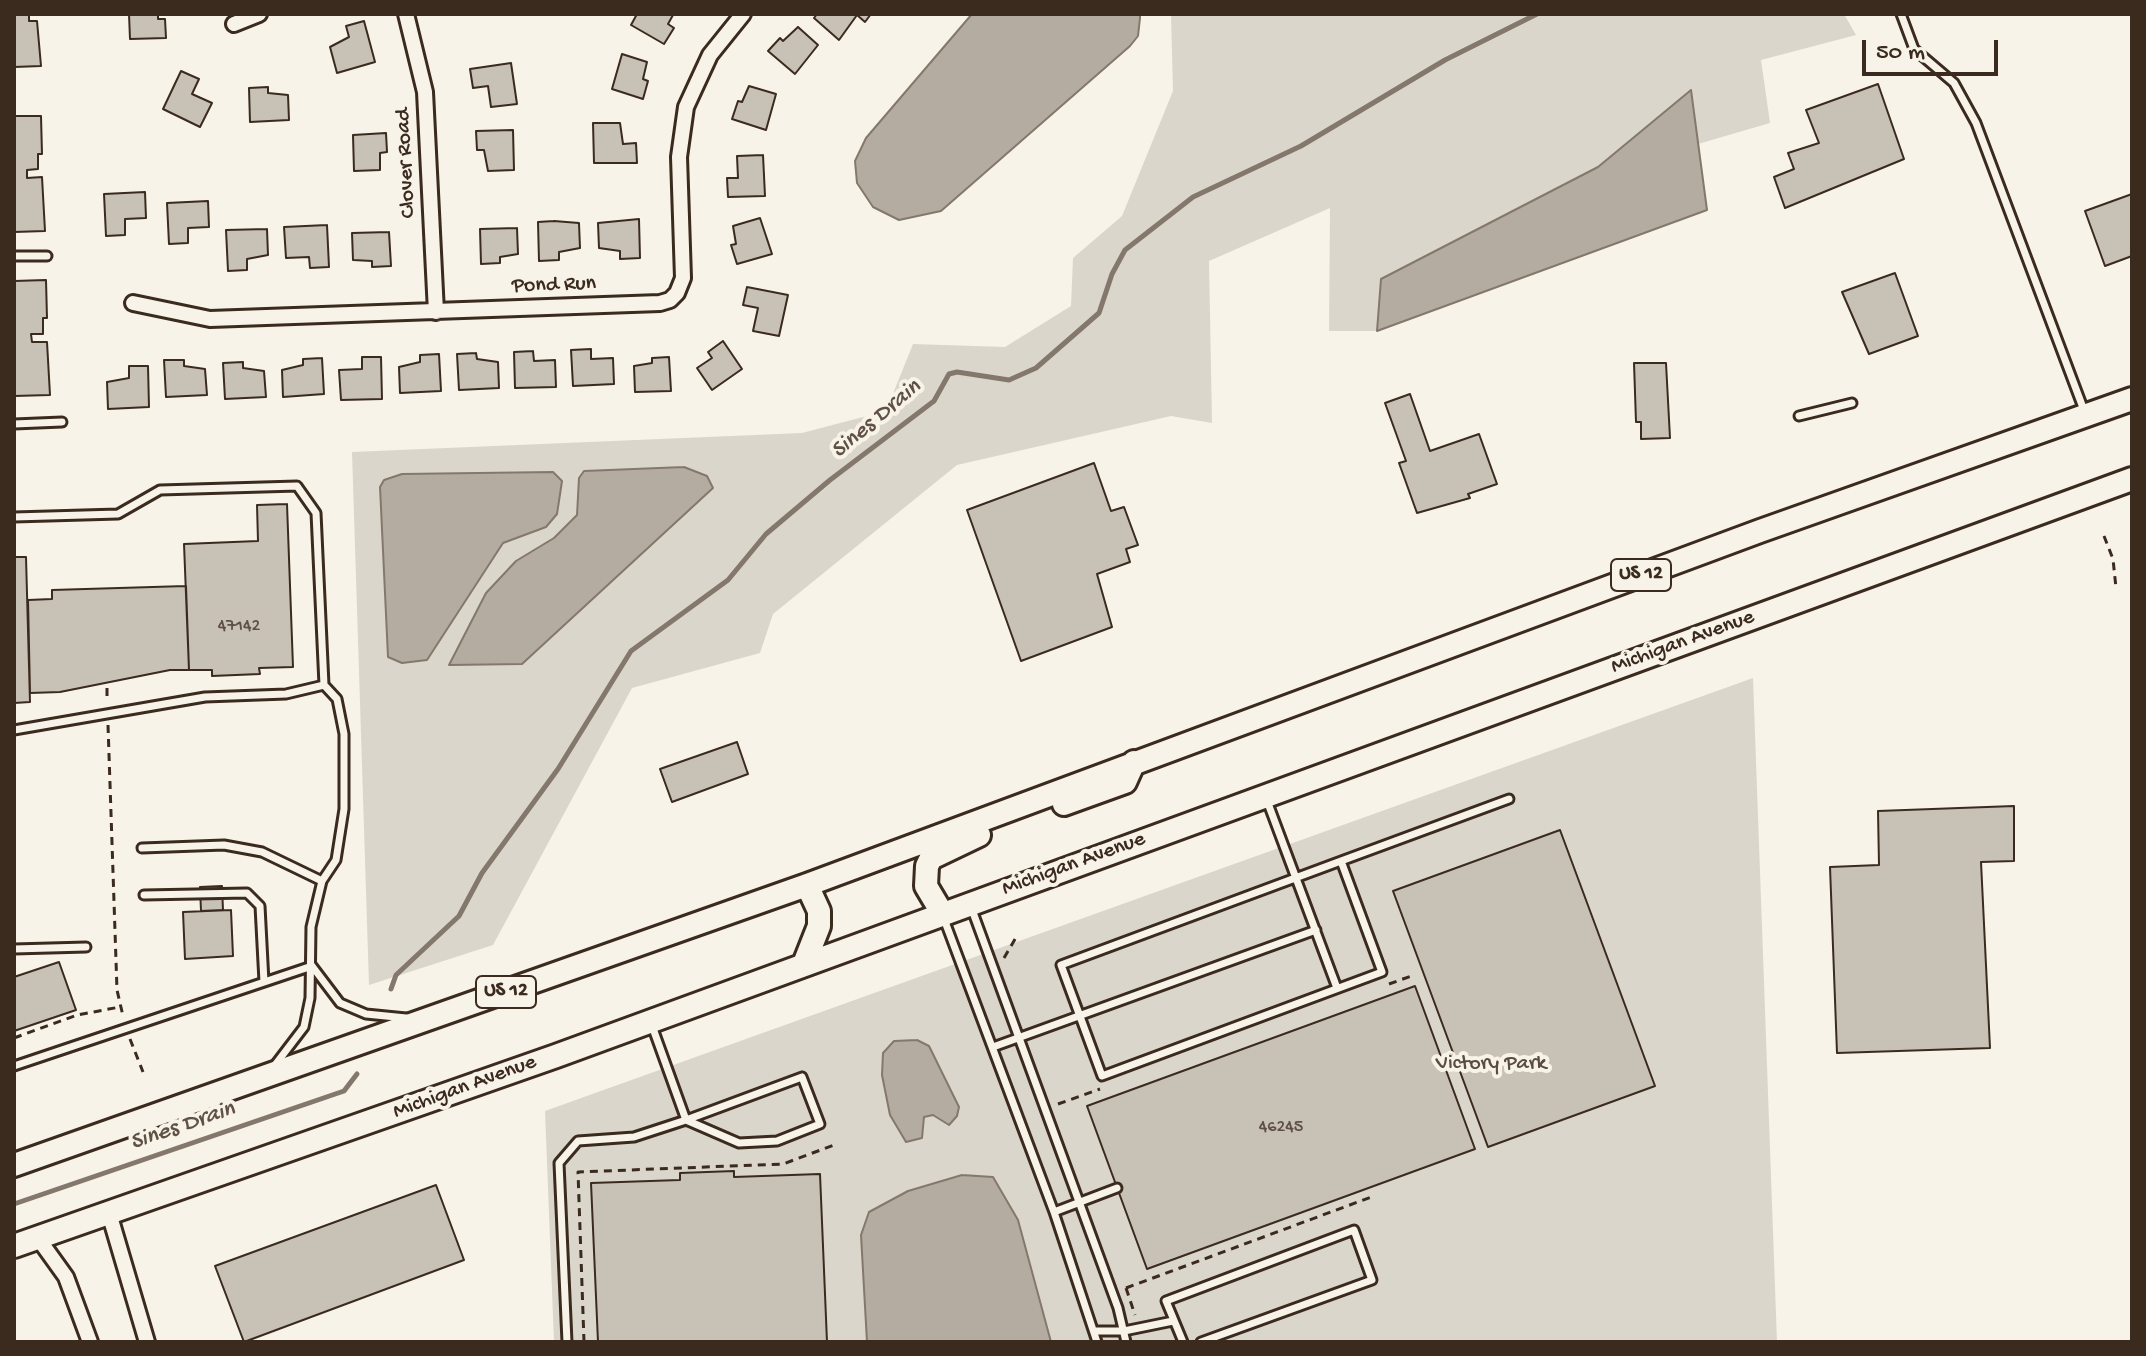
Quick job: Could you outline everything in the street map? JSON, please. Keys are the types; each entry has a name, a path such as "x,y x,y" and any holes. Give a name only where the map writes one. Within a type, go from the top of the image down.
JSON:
{"main road":[{"name":"US 12","path":"14,1165 807,885 1760,531 2132,399"},
{"name":"Michigan Avenue","path":"14,1246 650,1021 2132,479"},
{"path":"942,913 926,886 925,875 931,858 958,842 1125,782 1134,762"},
{"path":"804,964 819,926 819,911 807,885"}],"street":[{"path":"234,24 259,14"},
{"name":"Clover Road","path":"406,14 425,92 436,312"},
{"name":"Pond Run","path":"133,303 210,319 660,303 677,293 683,278 679,157 686,107 710,55 743,14"},
{"path":"109,1213 143,1318 147,1342"},
{"path":"38,1238 66,1277 90,1342"}],"lane":[{"path":"1901,14 1914,49 1954,83 1976,123 2086,415"},
{"path":"14,256 47,256"},
{"path":"1799,416 1852,403"},
{"path":"14,424 62,422"},
{"path":"14,517 118,514 160,490 297,486 316,513 324,685 337,699 344,734 344,809 336,860 322,881 311,927 312,966 304,1027 262,1079"},
{"path":"14,730 205,697 286,694 324,685"},
{"path":"1266,796 1337,988"},
{"path":"1341,861 1382,972 1102,1076 1061,965 1341,861 1509,799"},
{"path":"142,848 224,845 262,852 322,881"},
{"path":"144,895 247,893 260,906 264,982"},
{"path":"969,903 1080,1203 1126,1342"},
{"path":"942,913 1054,1212 1097,1342"},
{"path":"993,1047 1316,930"},
{"path":"14,949 86,947"},
{"path":"14,1066 312,966"},
{"path":"312,966 340,1003 366,1014 428,1020"},
{"path":"567,1342 559,1163 578,1141 634,1137 686,1120 802,1077 820,1124 777,1141 739,1143 686,1120 650,1021"},
{"path":"1054,1212 1117,1188"},
{"path":"1183,1342 1166,1301 1354,1230 1372,1280 1201,1342"},
{"path":"1095,1331 1124,1331 1173,1321"}],"path":[{"path":"2104,536 2113,559 2116,588"},
{"path":"107,688 120,1007 143,1072"},
{"path":"1007,965 1003,959 1018,934"},
{"path":"14,1038 77,1015 120,1007"},
{"path":"1058,1104 1063,1117"},
{"path":"584,1342 578,1172 783,1164 834,1145"},
{"path":"1126,1288 1374,1196"},
{"path":"1121,1275 1138,1328"}],"green space":[{"path":"1171,14 1844,14 1856,35 1761,60 1770,123 1698,144 1690,90 1598,167 1381,279 1377,331 1329,331 1330,208 1209,261 1212,423 1171,416 957,465 773,614 760,653 632,688 493,945 369,985 352,452 802,433 886,411 913,344 1005,347 1071,306 1073,258 1122,216 1173,91"},
{"name":"Victory Park","path":"1753,678 1777,1342 554,1342 545,1111"}],"shaded area":[{"path":"972,14 1140,14 1140,18 1138,36 1130,46 941,211 899,220 873,207 857,183 855,161 866,138"},
{"path":"1691,90 1707,210 1377,331 1381,279 1598,167"},
{"path":"684,467 707,476 713,488 522,664 449,665 486,593 516,561 554,538 577,515 579,478 584,471"},
{"path":"553,472 562,481 557,514 546,527 503,543 427,660 402,663 388,657 380,487 384,480 402,474"},
{"path":"917,1040 929,1046 959,1107 957,1116 949,1125 933,1115 924,1117 922,1138 906,1142 890,1115 882,1075 883,1053 894,1041"},
{"path":"962,1175 993,1177 1018,1220 1051,1342 867,1342 861,1235 869,1212 908,1191"}],"building":[{"path":"14,14 29,14 29,21 37,21 41,66 14,67"},
{"path":"129,14 158,14 158,19 165,19 166,38 130,39"},
{"path":"637,14 673,15 668,24 674,28 664,44 631,25"},
{"path":"817,14 871,14 865,22 857,15 839,40 814,18"},
{"path":"364,21 375,62 337,73 330,47 349,37 346,26"},
{"path":"798,27 818,45 795,74 768,51 780,38 783,41"},
{"path":"622,54 647,62 643,79 648,81 643,99 612,89"},
{"path":"511,63 517,104 491,107 488,86 473,88 470,69"},
{"path":"181,71 199,79 192,94 212,103 200,127 163,109"},
{"path":"1878,84 1904,159 1785,208 1774,177 1794,169 1788,153 1819,143 1806,110"},
{"path":"749,86 776,94 766,130 732,119 738,101 742,102"},
{"path":"268,87 268,93 288,95 289,120 250,122 249,88"},
{"path":"14,116 41,116 42,154 38,154 38,169 27,170 27,178 42,177 45,231 14,232"},
{"path":"593,123 620,123 623,144 636,143 637,163 594,163"},
{"path":"513,130 514,170 488,171 484,150 477,150 476,131"},
{"path":"386,133 387,152 380,153 380,170 354,171 353,135"},
{"path":"763,155 765,196 728,197 727,178 738,178 737,156"},
{"path":"145,192 146,218 125,219 125,235 106,236 104,194"},
{"path":"2132,194 2132,256 2105,266 2085,211"},
{"path":"208,201 209,227 188,228 188,243 169,244 167,203"},
{"path":"760,218 772,254 737,264 731,245 736,244 733,226"},
{"path":"639,219 640,258 620,259 620,251 599,248 598,223"},
{"path":"538,222 579,223 580,248 559,252 559,260 539,261"},
{"path":"327,225 329,267 310,268 309,257 286,258 284,227"},
{"path":"517,228 518,254 500,257 500,263 481,264 480,229"},
{"path":"267,229 268,255 247,259 247,270 228,271 226,230"},
{"path":"389,232 391,266 372,267 372,261 353,260 352,233"},
{"path":"1895,273 1918,336 1869,354 1842,292"},
{"path":"46,280 47,318 43,318 43,334 31,334 32,342 47,342 50,395 14,396 14,281"},
{"path":"747,287 788,295 779,336 753,331 758,308 743,305"},
{"path":"723,341 742,369 712,390 697,368 712,358 708,352"},
{"path":"591,349 591,359 613,358 614,384 573,386 571,350"},
{"path":"533,351 534,361 555,360 556,387 515,388 514,352"},
{"path":"476,353 477,359 498,362 499,388 459,390 457,354"},
{"path":"439,354 441,391 400,393 399,367 420,362 420,355"},
{"path":"362,357 381,357 382,399 341,400 339,370 362,369"},
{"path":"669,357 671,391 635,392 634,366 652,363 652,358"},
{"path":"322,358 324,394 283,397 282,370 303,365 303,359"},
{"path":"164,360 184,360 184,366 205,369 207,395 166,397"},
{"path":"243,362 243,368 264,371 266,397 225,399 223,363"},
{"path":"1634,363 1666,363 1670,438 1641,439 1641,422 1636,422"},
{"path":"129,366 148,366 149,407 108,409 107,382 129,378"},
{"path":"1410,394 1430,451 1479,434 1497,484 1468,494 1470,498 1417,513 1399,463 1406,461 1385,403"},
{"path":"1094,463 1111,511 1124,507 1138,545 1126,549 1130,562 1097,574 1112,627 1021,661 967,510"},
{"path":"287,504 293,667 259,668 260,674 212,676 212,670 189,670 184,544 258,541 257,505"},
{"path":"14,557 26,557 30,702 14,703"},
{"path":"186,586 189,670 170,670 60,692 30,693 28,600 52,599 52,590"},
{"path":"737,742 748,774 672,802 660,769"},
{"path":"2014,806 2014,861 1981,862 1990,1048 1837,1053 1830,867 1879,865 1878,811"},
{"path":"1560,830 1655,1086 1488,1147 1393,891"},
{"path":"222,886 223,910 201,911 200,887"},
{"path":"231,910 233,956 185,959 183,912"},
{"path":"59,962 76,1010 14,1031 14,977"},
{"path":"1415,986 1475,1149 1147,1269 1087,1106"},
{"path":"734,1171 734,1177 820,1174 827,1342 598,1342 591,1183 680,1180 680,1173"},
{"path":"436,1185 464,1260 244,1342 215,1266"}],"waterway":[{"name":"Sines Drain","path":"391,989 396,975 459,916 482,873 558,769 631,651 728,580 766,534 830,480 934,401 949,374 957,372 1009,380 1036,368 1099,313 1112,274 1125,250 1193,197 1301,146 1445,60 1537,14"},
{"name":"Sines Drain","path":"14,1204 344,1091 357,1074"}]}
